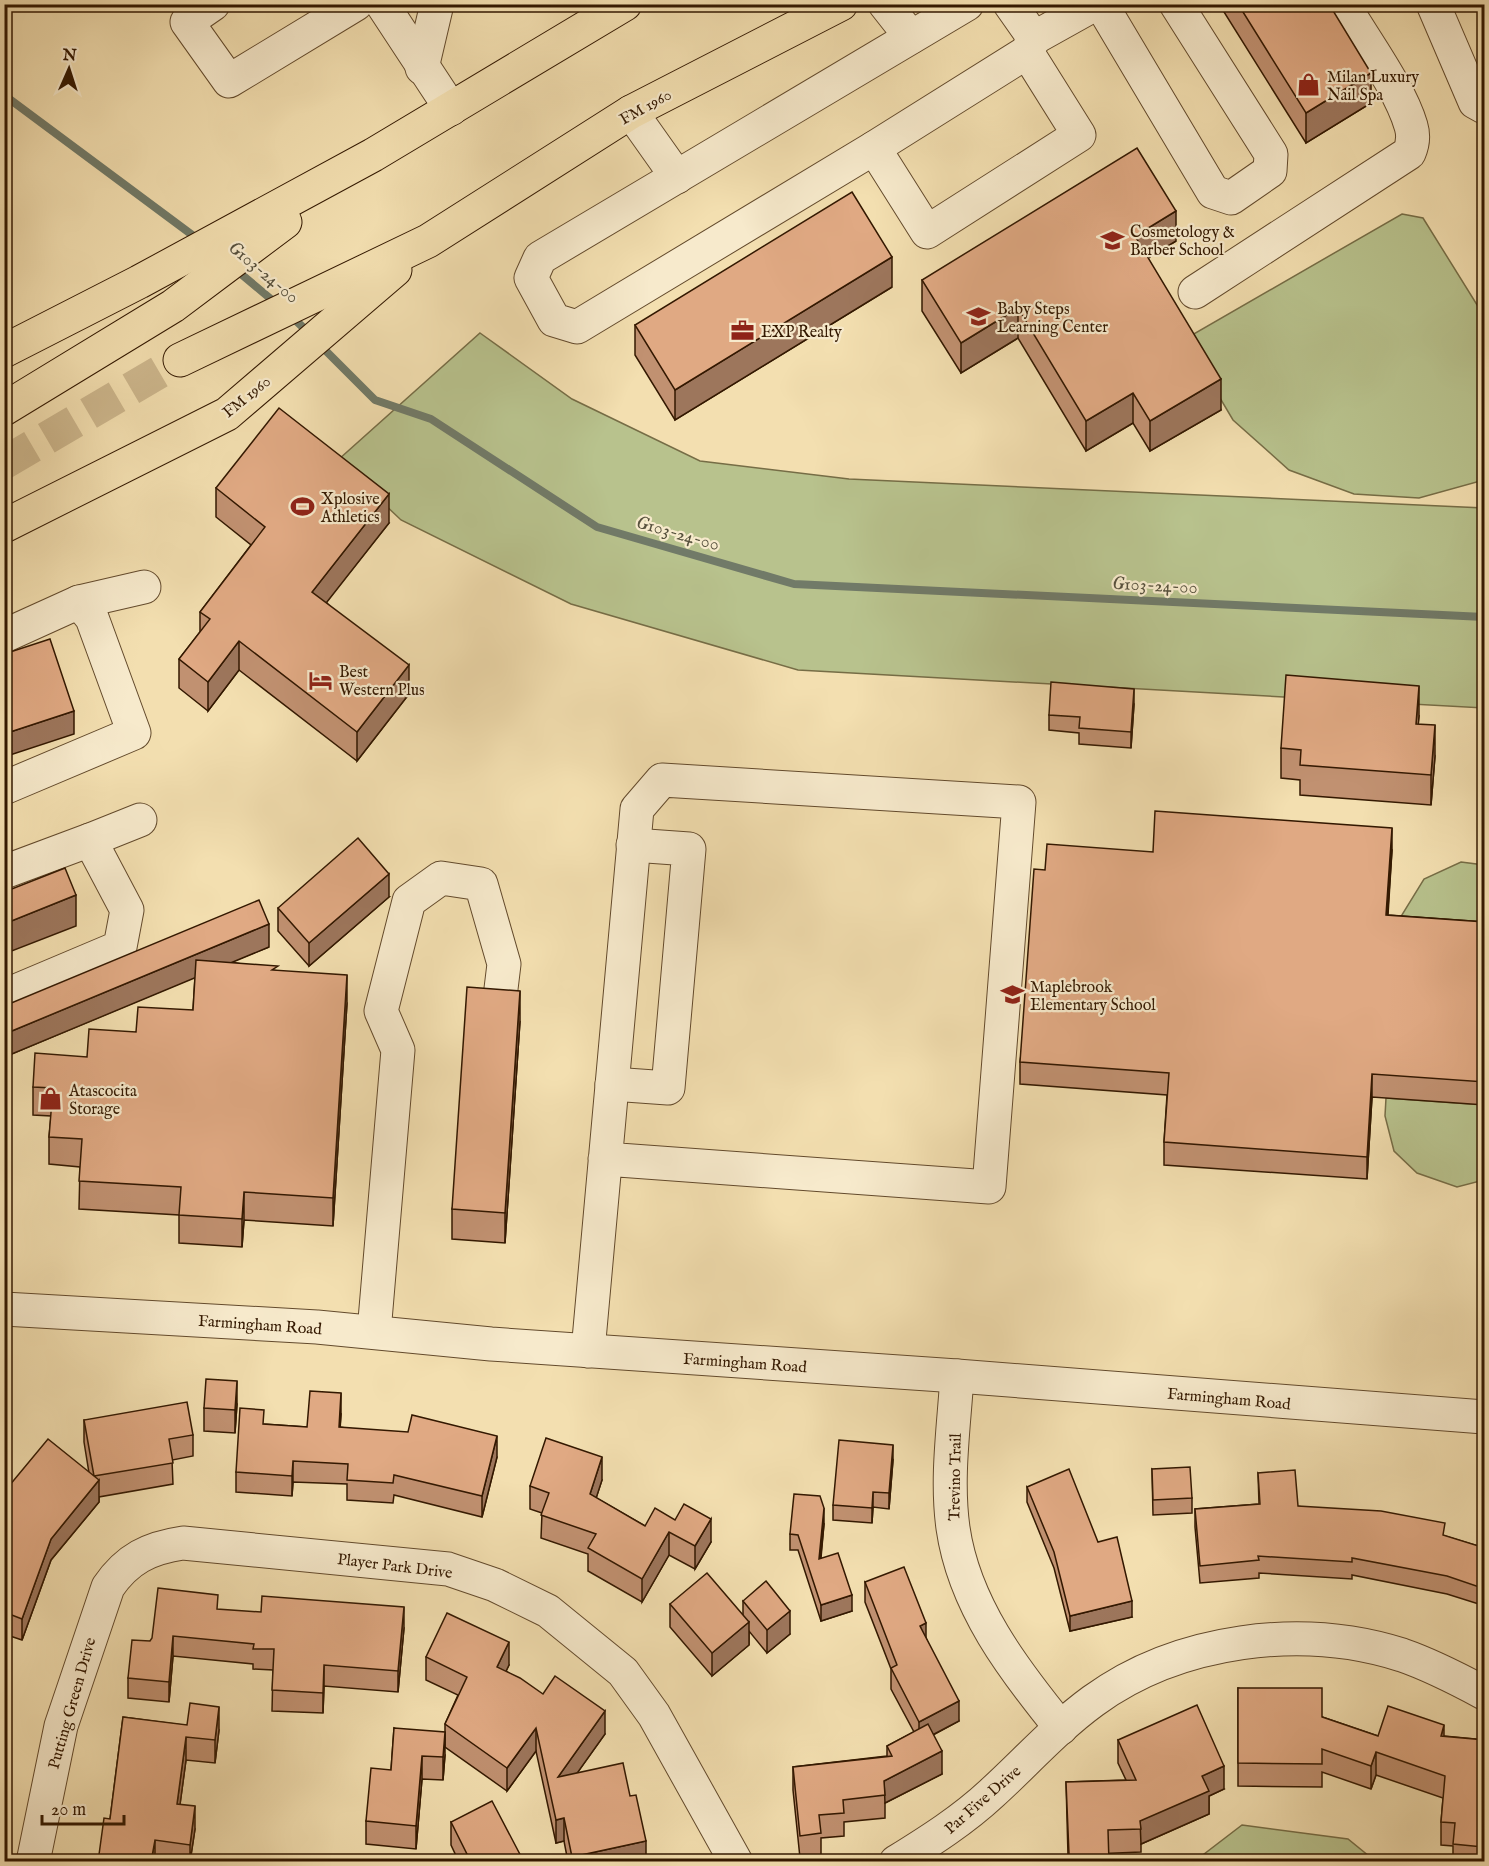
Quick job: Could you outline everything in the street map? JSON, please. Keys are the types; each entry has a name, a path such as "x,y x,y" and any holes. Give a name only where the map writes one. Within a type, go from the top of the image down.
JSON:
{"main road":[{"path":"4,351 139,282 374,155 625,4"},
{"name":"FM 1960","path":"180,360 428,241 631,112 841,4"},
{"path":"4,409 173,306 374,155"},
{"name":"FM 1960","path":"4,526 227,414 428,241"}],"street":[{"path":"213,4 187,22 229,81 356,4"},
{"path":"382,4 451,109"},
{"path":"422,68 437,4"},
{"path":"885,4 911,37"},
{"path":"967,4 540,258 531,278 554,320 577,327 874,148 1095,4"},
{"path":"874,148 927,232 1079,135 1010,4"},
{"path":"1101,4 1214,192 1231,198 1270,171 1271,154 1176,4"},
{"path":"1196,292 1409,153 1413,142 1412,127 1401,102 1344,4"},
{"path":"1433,4 1475,102 1485,107"},
{"path":"631,112 677,177"},
{"path":"4,636 79,602 144,587"},
{"path":"4,788 134,733 92,618 79,602"},
{"path":"588,1351 605,1159 612,1084 636,809 662,780 1019,802 989,1186 605,1159"},
{"path":"4,872 140,820"},
{"path":"4,996 120,947 127,910 90,840"},
{"path":"612,1084 668,1088 674,1023 689,849 633,845"},
{"path":"374,1332 398,1050 381,1011 409,901 441,878 481,884 504,964 500,998"},
{"name":"Farmingham Road","path":"4,1309 374,1332 588,1351 957,1376 1485,1418"},
{"name":"Trevino Trail","path":"957,1376 951,1477 952,1526 958,1554 982,1616 1015,1667 1061,1728"},
{"name":"Player Park Drive","path":"136,1557 160,1546 183,1544 448,1569 495,1585 548,1611 623,1672 654,1715 736,1862"},
{"name":"Putting Green Drive","path":"33,1862 61,1726 98,1611 108,1587 120,1570 136,1557"},
{"name":"Par Five Drive","path":"896,1862 944,1832 981,1803 1093,1701 1160,1664 1229,1646 1280,1639 1327,1640 1402,1655 1485,1693"}],"green space":[{"path":"1402,214 1423,218 1484,316 1484,480 1419,498 1354,494 1289,470 1233,420 1185,339"},
{"path":"480,333 572,399 700,461 849,479 1484,508 1484,708 798,670 571,604 401,520 338,460"},
{"path":"1461,862 1484,865 1484,944 1400,918 1424,879"},
{"path":"1386,1098 1484,1105 1484,1180 1457,1187 1417,1173 1394,1151 1385,1116"},
{"path":"1242,1825 1348,1839 1375,1861 1195,1861"}],"building":[{"path":"1238,4 1329,4 1371,73 1306,113"},
{"path":"1137,148 1176,211 1135,236 1221,379 1150,421 1133,393 1086,421 1018,308 961,343 922,280"},
{"path":"852,192 892,257 675,390 635,325"},
{"path":"279,408 389,494 312,592 409,665 357,732 239,641 208,682 179,659 210,619 200,612 265,527 216,488"},
{"path":"50,639 74,711 4,734 4,654"},
{"path":"1286,675 1419,686 1416,724 1435,725 1431,775 1300,765 1301,750 1281,748"},
{"path":"1051,682 1134,689 1131,732 1079,728 1080,717 1049,715"},
{"path":"1155,811 1392,828 1386,915 1485,922 1485,1082 1372,1074 1367,1157 1164,1142 1169,1073 1020,1062 1034,869 1045,870 1047,844 1153,852"},
{"path":"358,838 389,874 309,943 278,908"},
{"path":"65,868 76,895 4,924 4,892"},
{"path":"259,900 269,924 7,1033 4,1027 4,1006"},
{"path":"196,960 278,966 272,970 347,975 333,1198 244,1192 242,1219 179,1215 181,1187 79,1181 82,1139 49,1137 53,1088 33,1087 35,1053 87,1057 89,1029 136,1032 138,1007 193,1010"},
{"path":"467,987 520,991 505,1213 452,1209"},
{"path":"206,1379 237,1381 235,1410 204,1408"},
{"path":"310,1391 341,1393 339,1427 408,1432 412,1415 497,1436 482,1496 394,1475 393,1483 347,1480 348,1464 293,1461 292,1476 236,1472 240,1408 264,1410 263,1424 307,1427"},
{"path":"187,1402 193,1435 169,1439 173,1463 94,1476 84,1420"},
{"path":"546,1438 602,1457 590,1494 645,1526 655,1508 675,1520 684,1504 711,1519 695,1546 669,1532 642,1579 588,1548 596,1534 541,1515 549,1493 530,1486"},
{"path":"48,1439 99,1480 51,1539 22,1619 4,1612 4,1552 9,1539 4,1535 4,1492"},
{"path":"839,1440 893,1445 889,1493 873,1492 872,1508 833,1505"},
{"path":"1190,1467 1192,1498 1153,1500 1152,1469"},
{"path":"1069,1469 1098,1542 1117,1537 1132,1601 1070,1616 1054,1552 1027,1487"},
{"path":"1295,1470 1298,1506 1381,1511 1445,1523 1443,1535 1485,1548 1485,1589 1447,1576 1352,1558 1352,1562 1258,1556 1259,1560 1200,1566 1195,1509 1260,1504 1258,1473"},
{"path":"794,1494 820,1496 824,1508 819,1559 838,1553 852,1595 821,1605 798,1535 790,1534"},
{"path":"904,1567 926,1623 920,1626 959,1701 919,1722 891,1668 897,1665 865,1582"},
{"path":"707,1573 749,1622 712,1653 670,1604"},
{"path":"766,1581 790,1611 767,1630 743,1601"},
{"path":"158,1588 218,1595 217,1609 261,1612 262,1596 404,1607 398,1671 324,1665 323,1693 272,1690 274,1649 253,1649 254,1644 173,1636 169,1682 128,1678 132,1640 150,1641 152,1638"},
{"path":"447,1613 509,1642 497,1667 520,1678 543,1694 555,1676 605,1711 558,1777 623,1763 630,1796 636,1795 646,1841 572,1857 564,1818 556,1820 536,1728 507,1768 445,1724 467,1677 426,1657"},
{"path":"1238,1688 1322,1688 1322,1717 1378,1736 1388,1706 1444,1725 1441,1736 1485,1740 1485,1837 1483,1847 1453,1844 1455,1823 1441,1822 1445,1776 1376,1752 1371,1766 1322,1749 1322,1764 1238,1763"},
{"path":"190,1703 219,1707 215,1740 186,1737 177,1804 195,1806 190,1845 155,1840 151,1862 98,1862 104,1818 110,1819 123,1717 187,1725"},
{"path":"1197,1705 1224,1766 1202,1776 1209,1791 1140,1821 1141,1829 1108,1830 1109,1862 1051,1862 1069,1854 1066,1782 1136,1780 1118,1740"},
{"path":"928,1724 942,1751 884,1781 885,1795 843,1800 844,1813 819,1815 821,1833 800,1836 793,1767 892,1756 887,1746"},
{"path":"394,1728 445,1732 443,1757 422,1756 416,1826 366,1821 371,1768 391,1770"},
{"path":"492,1801 524,1862 471,1862 451,1822"}],"waterway":[{"name":"G103-24-00","path":"4,95 199,240"},
{"name":"G103-24-00","path":"235,269 278,305"},
{"name":"G103-24-00","path":"290,315 311,335"},
{"name":"G103-24-00","path":"320,345 375,400 431,419 597,527 794,584 1484,617"}],"tunnel":[{"path":"4,463 180,360"}],"place":[{"name":"Milan Luxury Nail Spa","path":"1309,85"},
{"name":"Cosmetology & Barber School","path":"1112,240"},
{"name":"Baby Steps Learning Center","path":"979,317"},
{"name":"EXP Realty","path":"743,331"},
{"name":"Xplosive Athletics","path":"303,507"},
{"name":"Best Western Plus","path":"321,680"},
{"name":"Maplebrook Elementary School","path":"1012,995"},
{"name":"Atascocita Storage","path":"51,1099"}]}
